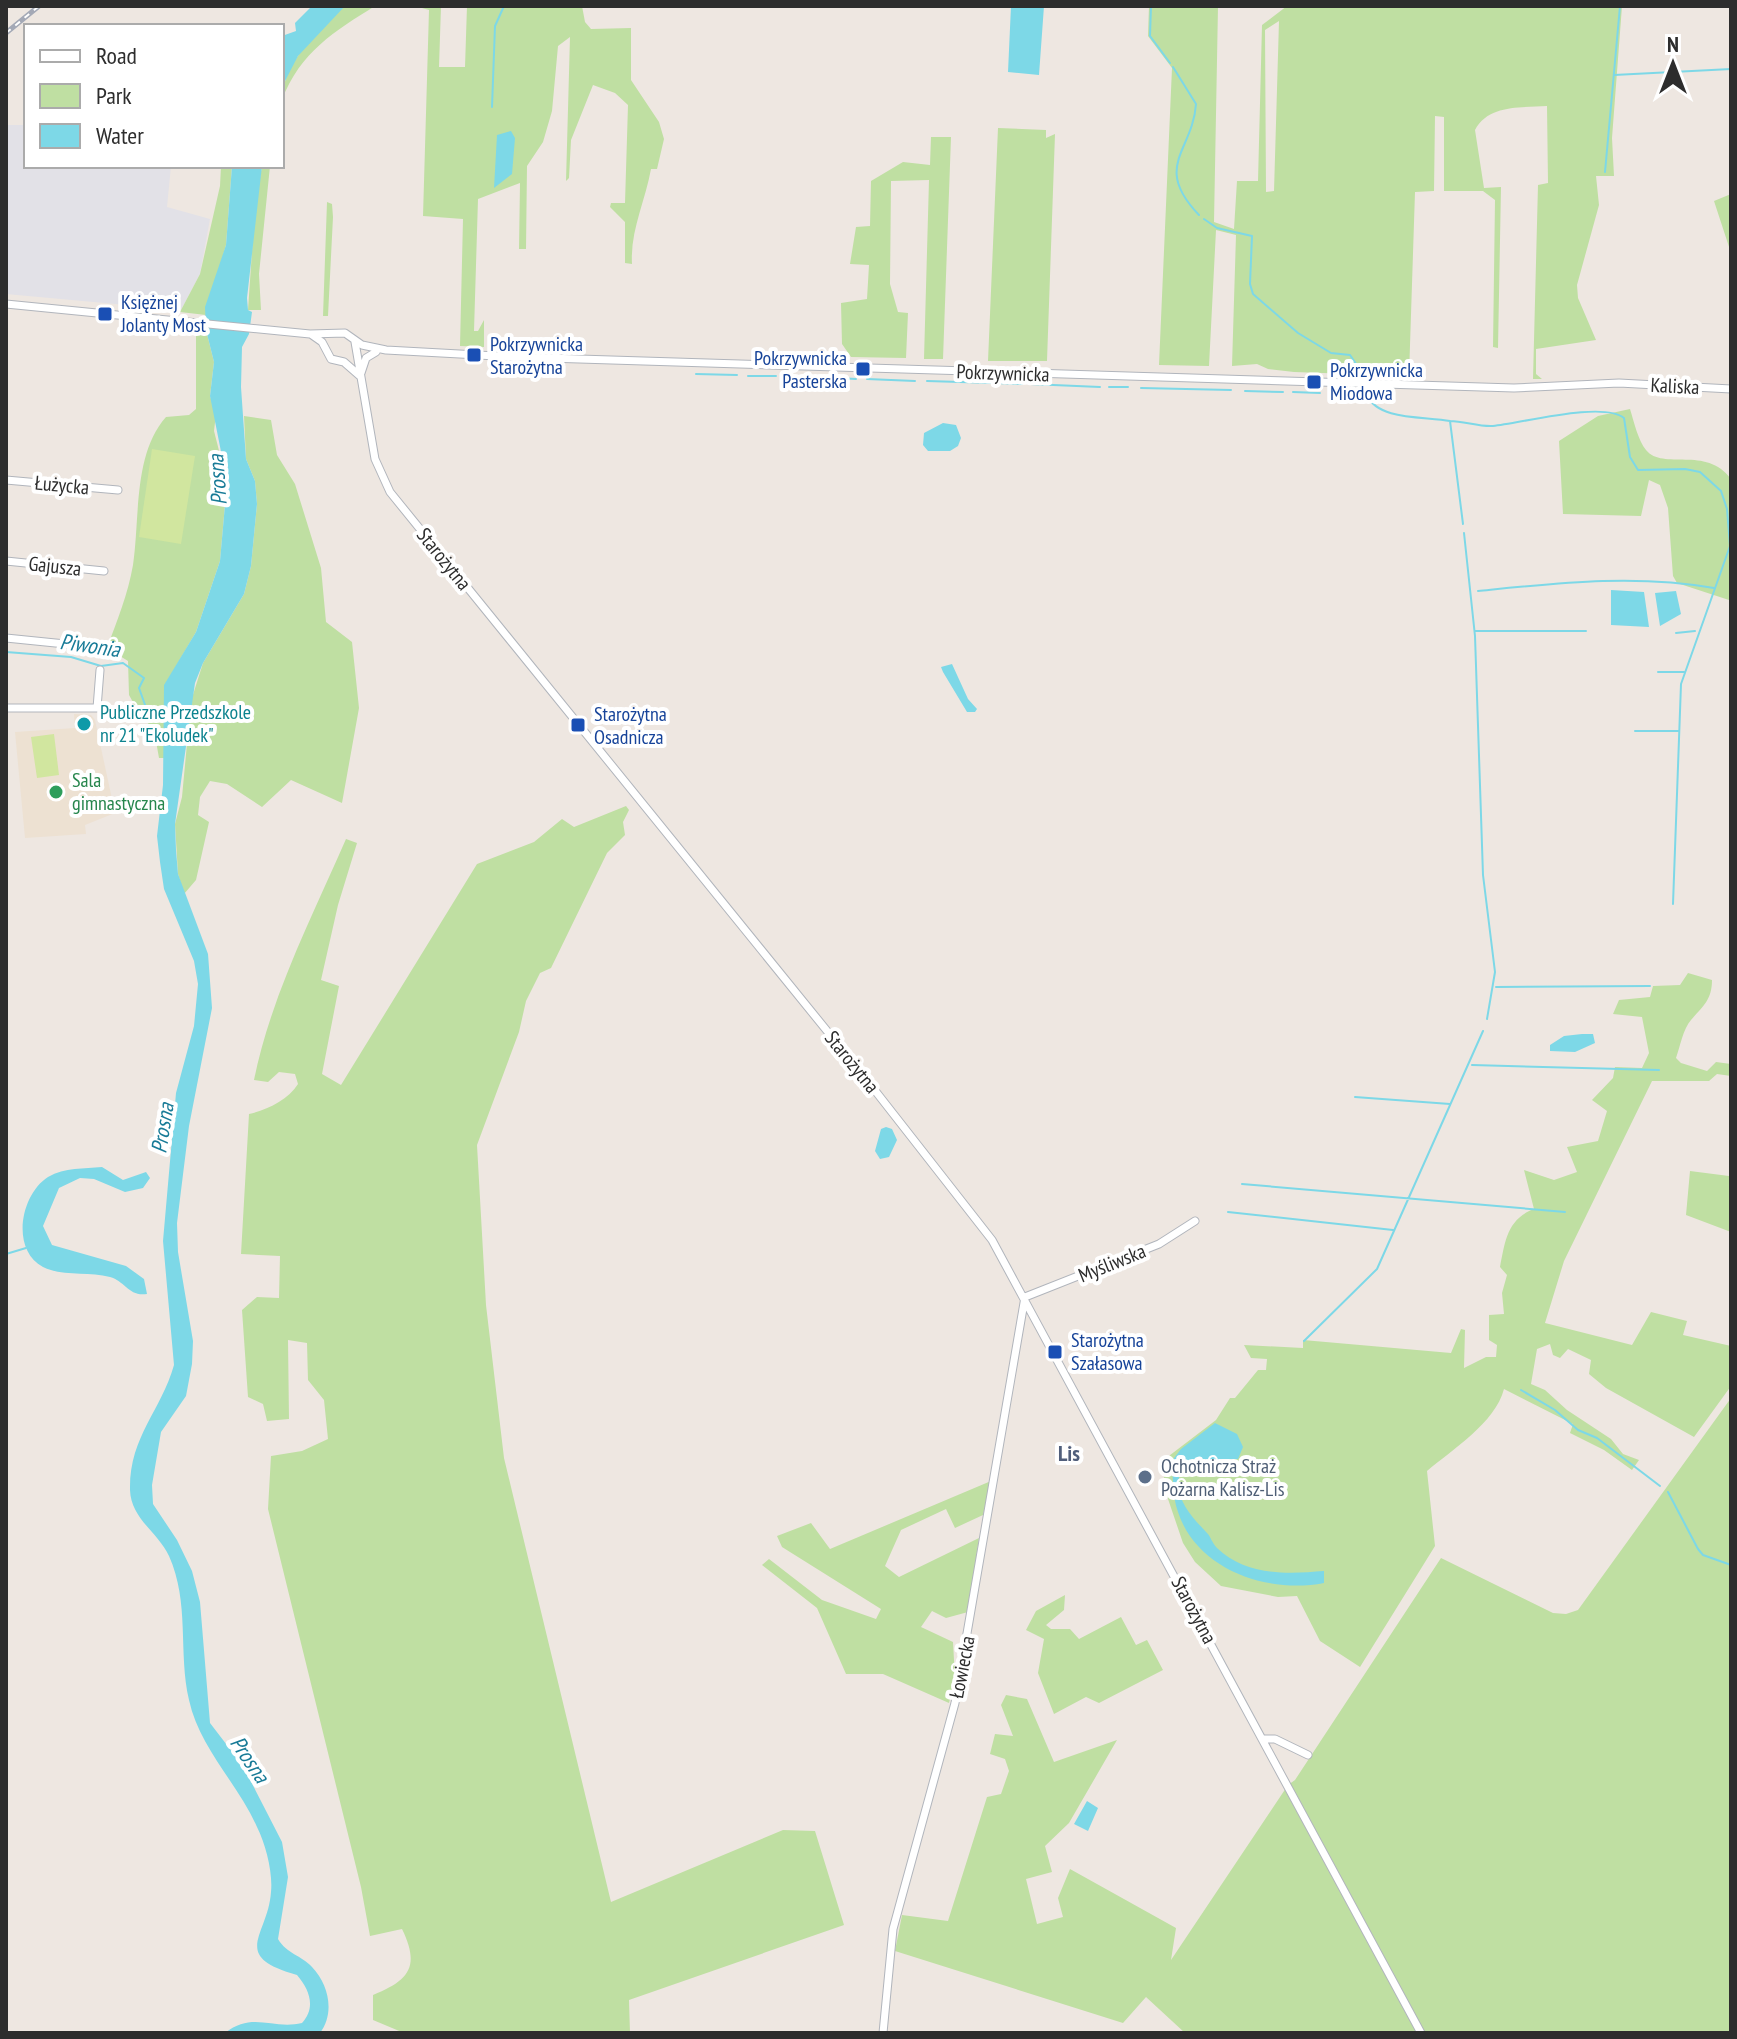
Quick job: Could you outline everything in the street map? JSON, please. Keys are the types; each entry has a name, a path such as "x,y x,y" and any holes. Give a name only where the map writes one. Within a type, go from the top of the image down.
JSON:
{"street":[{"path":"6,304 310,334 345,333 355,342 354,353 344,362"},
{"path":"310,334 325,347 331,359 344,362 361,377"},
{"path":"325,347 333,334"},
{"name":"Pokrzywnicka","path":"355,342 386,350 663,362 1514,388 1619,383"},
{"name":"Pokrzywnicka","path":"354,353 386,350"},
{"path":"361,377 363,363 376,352"},
{"name":"Starożytna","path":"354,353 375,459 390,492 968,1207 1025,1297 1421,2033"},
{"name":"Kaliska","path":"1619,383 1731,389"},
{"name":"Łużycka","path":"6,480 118,490"},
{"name":"Gajusza","path":"6,561 104,571"},
{"path":"6,638 95,647"},
{"path":"6,708 97,708 100,670"},
{"name":"Myśliwska","path":"1025,1297 1159,1244 1195,1221"},
{"name":"Łowiecka","path":"883,2033 893,1929 955,1703 1025,1297"},
{"path":"1262,1739 1275,1739 1308,1755"}],"shaded area":[{"path":"6,125 24,125 24,168 171,168 167,207 210,219 200,274 181,310 6,294"},
{"path":"74,714 91,715 95,720 115,813 85,825 86,834 25,838 15,732 75,728"}],"green space":[{"path":"345,6 375,6 320,44 298,69 284,96 288,73 295,60 324,25"},
{"path":"415,6 441,6 439,67 465,67 467,6 582,6 585,22 591,29 631,28 631,80 659,122 664,139 657,169 651,169 638,216 632,264 625,263 625,222 610,207 611,203 625,203 628,105 615,93 593,85 571,140 569,178 566,181 570,37 558,46 552,111 543,142 527,166 526,249 519,249 520,183 478,199 474,331 478,331 484,320 484,347 460,346 463,219 423,216 429,10"},
{"path":"1149,6 1218,6 1214,222 1234,229 1237,181 1258,181 1262,25 1287,6 1622,6 1612,138 1614,176 1596,176 1599,205 1577,285 1578,298 1596,340 1536,349 1536,374 1542,379 1533,379 1538,185 1548,183 1547,106 1527,107 1497,112 1488,116 1475,130 1484,188 1501,187 1498,348 1493,347 1495,200 1483,191 1444,191 1444,117 1435,116 1434,191 1415,192 1409,376 1294,372 1268,369 1257,364 1232,366 1236,235 1216,230 1209,366 1159,365 1172,68 1148,36","holes":["1279,21 1274,191 1266,192 1265,30"]},
{"path":"998,128 1046,130 1046,138 1055,134 1047,361 988,361"},
{"path":"931,137 951,137 943,359 924,359 929,180 891,181 890,284 898,312 908,313 906,358 851,357 842,344 841,303 867,299 869,265 850,264 856,227 870,226 871,181 903,162 930,165"},
{"path":"221,168 232,168 226,245 206,315 180,312 200,274 220,186"},
{"path":"262,168 270,168 259,274 261,310 248,310 255,207"},
{"path":"1731,194 1731,253 1714,201"},
{"path":"327,202 332,204 333,217 328,316 323,316"},
{"path":"196,333 207,334 214,362 210,396 216,414 214,431 227,482 220,561 196,632 165,685 164,758 159,758 154,730 129,695 128,661 107,648 131,576 140,487 148,449 166,417 189,415 196,409"},
{"path":"1630,409 1641,441 1654,456 1710,463 1731,479 1729,600 1677,583 1673,576 1668,508 1660,485 1649,480 1641,516 1563,514 1559,441 1598,416"},
{"path":"244,416 271,420 277,455 295,484 321,568 326,622 352,642 359,708 342,803 291,780 262,807 227,784 210,781 200,797 198,815 209,822 196,880 184,894 178,874 175,824 182,797 191,701 203,663 244,594 251,566 257,504 255,481 246,459"},
{"path":"152,449 195,456 181,544 139,537"},
{"path":"54,734 59,775 37,778 31,737"},
{"path":"626,806 629,810 623,822 625,835 607,853 551,968 540,973 526,1001 519,1032 477,1145 486,1305 504,1458 611,1902 783,1830 815,1831 844,1925 629,2000 630,2033 404,2033 373,2020 373,1995 396,1984 403,1977 408,1970 410,1953 402,1929 370,1936 361,1887 268,1509 271,1456 302,1451 328,1439 324,1400 308,1380 307,1343 288,1340 289,1419 267,1421 263,1404 248,1397 242,1310 257,1297 279,1298 280,1256 241,1254 249,1114 276,1104 298,1084 295,1074 279,1072 268,1082 254,1080 282,987 346,839 357,843 338,905 321,980 339,986 322,1074 341,1085 477,864 534,842 562,819 574,827"},
{"path":"1688,973 1712,980 1712,987 1706,1002 1686,1028 1676,1058 1681,1063 1707,1071 1716,1062 1731,1064 1731,1076 1717,1074 1709,1081 1652,1081 1564,1261 1545,1323 1632,1345 1651,1312 1687,1321 1683,1335 1731,1346 1731,1386 1694,1437 1606,1388 1589,1374 1591,1360 1568,1349 1560,1358 1553,1355 1550,1344 1537,1349 1531,1384 1545,1390 1567,1410 1611,1439 1623,1454 1639,1460 1632,1470 1604,1450 1570,1433 1573,1424 1504,1389 1483,1424 1427,1471 1435,1546 1360,1667 1320,1641 1297,1596 1278,1597 1221,1586 1195,1562 1183,1543 1168,1499 1161,1462 1216,1420 1230,1398 1235,1398 1258,1370 1266,1370 1267,1359 1251,1358 1244,1345 1303,1348 1303,1340 1451,1353 1461,1329 1465,1330 1464,1368 1486,1357 1496,1357 1497,1345 1489,1340 1489,1315 1504,1314 1502,1293 1507,1275 1500,1267 1504,1249 1513,1225 1534,1209 1524,1170 1554,1180 1577,1172 1567,1147 1598,1141 1607,1111 1592,1100 1613,1078 1615,1067 1642,1068 1649,1053 1642,1017 1613,1014 1619,1000 1650,997 1653,986 1680,985"},
{"path":"1690,1171 1729,1176 1731,1232 1686,1215"},
{"path":"1731,1398 1731,2033 1185,2033 1146,1997 1123,2023 895,1951 902,1915 948,1921 987,1797 1001,1794 1009,1771 1005,1759 990,1754 995,1734 1013,1736 1001,1705 1006,1695 1027,1699 1054,1762 1117,1740 1069,1823 1045,1846 1052,1872 1026,1879 1037,1924 1063,1917 1058,1898 1070,1869 1176,1928 1171,1960 1288,1785 1295,1780 1441,1558 1553,1613 1566,1614 1578,1610"},
{"path":"991,1481 983,1515 955,1528 946,1509 901,1530 885,1566 899,1577 979,1538 968,1612 946,1618 932,1611 921,1627 953,1642 955,1678 949,1703 883,1674 846,1674 817,1608 762,1565 769,1559 822,1600 876,1619 881,1609 782,1547 777,1536 811,1523 830,1549"},
{"path":"1065,1595 1064,1610 1046,1625 1051,1629 1070,1629 1079,1639 1121,1617 1136,1645 1147,1640 1163,1670 1099,1703 1086,1697 1054,1714 1038,1673 1044,1639 1026,1630 1036,1611"}],"water":[{"path":"312,6 345,6 298,56 284,83 284,35 296,31 295,23"},
{"path":"1011,6 1044,6 1039,75 1008,72"},
{"path":"511,131 515,138 512,174 494,188 497,135"},
{"path":"232,168 262,168 247,298 248,310 252,312 249,334 242,347 241,387 246,459 255,481 257,504 251,566 244,594 203,663 195,683 175,824 178,874 208,954 212,1008 189,1126 177,1223 178,1252 193,1341 192,1364 186,1396 161,1432 152,1485 153,1504 177,1540 192,1571 200,1602 210,1723 243,1766 282,1842 288,1877 278,1939 312,1967 323,1982 329,2008 320,2033 225,2033 245,2023 302,2023 309,2011 310,1999 297,1975 276,1968 258,1952 257,1943 271,1892 266,1850 249,1811 210,1750 194,1717 186,1682 182,1610 175,1574 164,1547 135,1509 130,1490 131,1471 140,1439 174,1365 163,1241 176,1093 194,1026 198,984 194,961 164,889 157,836 163,785 164,685 196,632 220,561 227,482 210,396 214,362 206,330 205,307 226,245"},
{"path":"943,423 956,425 961,438 958,446 950,451 928,451 923,445 924,433"},
{"path":"1611,590 1644,592 1649,627 1611,625"},
{"path":"1676,591 1681,614 1660,626 1655,593"},
{"path":"952,664 968,699 977,709 975,712 967,712 943,672 941,667"},
{"path":"1593,1034 1595,1043 1575,1052 1550,1051 1550,1045 1564,1036"},
{"path":"881,1129 892,1129 897,1140 889,1157 880,1159 875,1151"},
{"path":"102,1167 123,1180 146,1172 150,1178 143,1188 125,1192 94,1179 80,1178 59,1188 43,1226 52,1245 126,1266 144,1279 147,1294 131,1291 110,1277 43,1267 26,1248 23,1222 31,1196 39,1185 61,1172"},
{"path":"1215,1423 1237,1434 1243,1447 1238,1459 1201,1461 1180,1473 1179,1491 1190,1514 1217,1548 1241,1564 1268,1571 1324,1571 1324,1583 1280,1585 1258,1581 1218,1563 1187,1532 1176,1506 1171,1462 1181,1449"},
{"path":"1087,1801 1098,1808 1088,1831 1074,1824"}],"waterway":[{"path":"492,107 495,26 504,6"},
{"path":"1151,6 1150,36 1170,63"},
{"path":"1605,172 1620,6"},
{"path":"1173,67 1196,104 1177,171 1178,184 1199,215"},
{"path":"1614,75 1731,69"},
{"path":"1204,219 1217,228 1252,236 1250,284 1253,294 1298,333 1331,353 1350,355 1361,371"},
{"path":"696,374 737,375"},
{"path":"748,376 776,376"},
{"path":"789,377 797,377"},
{"path":"815,378 830,378"},
{"path":"837,378 856,379"},
{"path":"867,379 915,381"},
{"path":"927,381 1022,384"},
{"path":"1030,384 1100,387"},
{"path":"1109,387 1128,387"},
{"path":"1141,388 1231,390"},
{"path":"1245,391 1283,392"},
{"path":"1293,392 1320,393"},
{"path":"1337,394 1367,395 1381,409 1403,416 1450,421 1463,524"},
{"path":"1450,421 1493,426 1562,414 1614,413 1624,418 1630,457 1638,470 1685,469 1700,472 1721,491 1727,509 1730,546 1681,684 1673,904"},
{"path":"1464,533 1475,636 1483,875 1495,972 1487,1019"},
{"path":"1478,591 1626,581 1714,588"},
{"path":"1475,631 1586,631"},
{"path":"1676,633 1695,631"},
{"name":"Piwonia","path":"6,652 71,657 101,666 123,663 144,678 139,688 149,716 166,722"},
{"path":"1658,672 1684,672"},
{"path":"1635,731 1678,731"},
{"path":"1496,987 1650,986"},
{"path":"1304,1341 1377,1269 1483,1031"},
{"path":"1472,1065 1659,1070"},
{"path":"1355,1097 1450,1104"},
{"path":"1242,1184 1565,1212"},
{"path":"1228,1212 1393,1230"},
{"path":"6,1254 26,1248"},
{"path":"6,1354 6,1367"},
{"path":"1521,1390 1555,1410 1578,1430 1597,1438 1660,1486"},
{"path":"1668,1492 1703,1555 1731,1565"}],"railway":[{"path":"6,33 39,6"}],"place":[{"name":"Księżnej Jolanty Most","path":"105,314"},
{"name":"Pokrzywnicka Starożytna","path":"474,355"},
{"name":"Pokrzywnicka Pasterska","path":"863,369"},
{"name":"Pokrzywnicka Miodowa","path":"1314,382"},
{"name":"Publiczne Przedszkole nr 21 \"Ekoludek\"","path":"84,724"},
{"name":"Starożytna Osadnicza","path":"578,725"},
{"name":"Sala gimnastyczna","path":"56,792"},
{"name":"Starożytna Szałasowa","path":"1055,1352"},
{"name":"Ochotnicza Straż Pożarna Kalisz-Lis","path":"1145,1477"}],"district":[{"name":"Lis","path":"1069,1453"}],"water label":[{"name":"Prosna","path":"217,480"},
{"name":"Prosna","path":"162,1128"},
{"name":"Prosna","path":"250,1759"}]}
